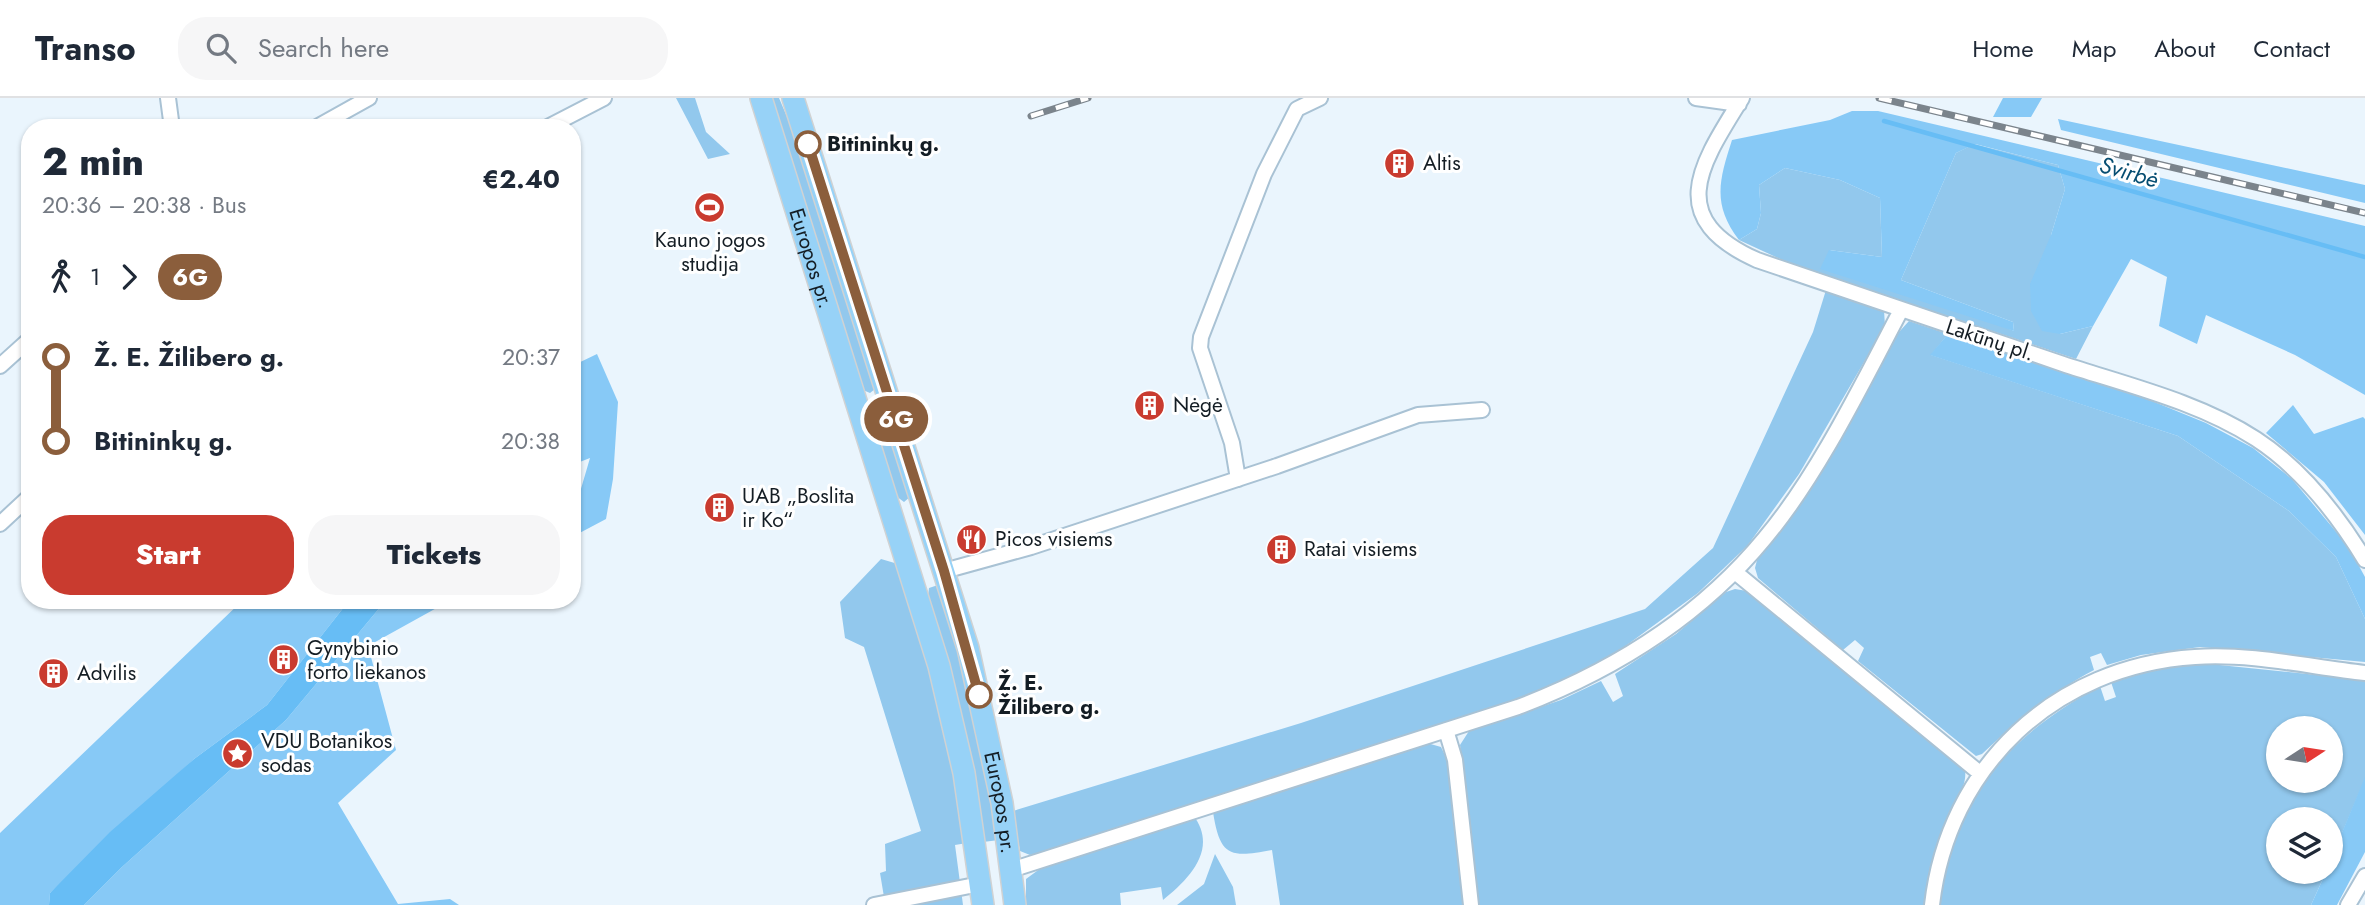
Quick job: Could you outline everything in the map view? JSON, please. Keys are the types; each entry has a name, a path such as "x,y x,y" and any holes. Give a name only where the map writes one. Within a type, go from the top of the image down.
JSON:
{"main road":[{"name":"Europos pr.","path":"761,98 913,581 952,718 982,895"},
{"name":"Europos pr.","path":"793,98 944,571 982,705 1002,803 1015,905"},
{"path":"860,412 891,403"},
{"path":"913,581 944,571"},
{"path":"982,895 1012,874"}],"street":[{"path":"168,98 171,119"},
{"path":"331,119 369,98"},
{"path":"563,119 604,98"},
{"path":"1238,479 1232,443 1200,348 1201,337 1246,225 1252,201 1270,163 1297,109 1320,98"},
{"path":"1696,98 1740,101"},
{"name":"Lakūnų pl.","path":"1740,101 1709,151 1698,188 1704,220 1723,243 1757,260 2159,396 2228,423 2277,453 2304,478 2351,537 2365,560"},
{"path":"1012,874 1518,707 1595,673 1679,621 1735,572 1766,537 1805,481 1901,310"},
{"path":"0,366 21,347"},
{"path":"944,571 1031,547 1238,479 1418,415 1482,410"},
{"path":"0,524 21,504"},
{"path":"1735,572 1980,774"},
{"path":"1932,905 1936,872 1948,834 1980,774 1996,754 2035,717 2081,687 2119,670 2152,662 2197,657 2365,673"},
{"path":"1446,730 1455,761 1471,905"},
{"path":"2348,905 2365,876"},
{"path":"874,905 982,895"}],"shaded area":[{"path":"676,98 695,98 706,132 730,154 708,159"},
{"path":"770,98 779,98 813,178 875,389 870,393 863,390"},
{"path":"2003,98 2042,98 2031,117 1993,117"},
{"path":"1852,111 1878,111 2365,226 2365,395 2295,355 2206,315 2197,344 2159,326 2167,277 2131,259 2093,326 2060,334 2042,331 2031,311 2030,284 2051,235 2065,189 2058,165 1975,144 1956,153 1901,280 2013,322 2014,331 1820,269 1829,250 1882,257 1880,198 1840,180 1785,168 1759,185 1761,213 1757,229 1739,240 1730,227 1721,203 1721,180 1732,140 1830,120"},
{"path":"2058,119 2365,185 2365,203 2061,130"},
{"path":"1974,144 2058,165 2065,189 2051,235 2060,334 2093,326 2076,359 1791,264 1739,240 1757,229 1761,213 1759,185 1785,168 1840,180 1880,198 1882,257 1829,250 2014,331 2013,322 1901,280 1956,153"},
{"path":"1826,290 1884,310 1885,326 1799,474 1748,545 1698,593 1616,653 1554,685 1506,703 1041,853 1030,855 1020,851 1013,811 1301,723 1645,609 1713,548 1813,332"},
{"path":"1909,321 1948,334 1931,355 2178,436 2289,511 2336,557 2365,619 2365,662 2200,647 2141,655 2107,665 2101,653 2090,657 2094,670 2049,698 1982,754 1976,756 1858,661 1864,648 1855,640 1843,650 1758,578 1755,568 1757,560 1815,478 1899,332"},
{"path":"1948,334 2152,401 2206,423 2253,448 2292,479 2348,546 2365,577 2365,619 2336,557 2289,511 2178,436 1930,355"},
{"path":"597,354 618,402 613,479 606,519 581,532 581,489 590,458 581,462 581,362"},
{"path":"2293,405 2314,434 2363,417 2365,419 2365,535 2324,482 2266,433"},
{"path":"885,420 911,496 904,502 896,496 875,429 879,421"},
{"path":"881,559 898,564 943,712 967,843 955,845 963,905 874,905 885,903 880,873 886,871 885,844 921,831 864,647 845,638 840,602"},
{"path":"938,585 962,658 999,840 983,842 951,674 928,596 929,588"},
{"path":"1735,589 1747,591 1965,770 1964,785 1945,823 1936,849 1924,905 1479,905 1460,745 1469,731 1561,700 1601,681 1613,702 1623,696 1615,674 1676,634 1726,592"},
{"path":"234,609 342,609 267,705 194,759 50,893 49,905 0,905 0,833"},
{"path":"342,609 379,609 286,720 122,867 84,905 49,905 50,893 110,832 194,759 267,705"},
{"path":"379,609 435,609 368,646 396,750 338,803 398,904 450,899 459,905 84,905 122,867 286,720"},
{"path":"2200,663 2365,680 2365,779 2343,831 2343,807 2266,807 2266,884 2321,884 2311,905 1939,905 1946,866 1957,832 1990,774 2012,749 2067,706 2100,686 2105,701 2116,697 2111,682 2167,666"},
{"path":"1427,743 1441,747 1448,761 1464,905 1280,905 1272,850 1237,853 1229,851 1219,838 1213,812"},
{"path":"2365,777 2365,852 2337,905 2311,905 2321,884 2343,884 2343,830"},
{"path":"1193,815 1203,840 1202,851 1191,873 1163,900 1161,887 1120,893 1121,905 1026,905 1026,879 1041,868"},
{"path":"1215,854 1233,887 1236,905 1177,905 1204,884"}],"waterway":[{"name":"Svirbė","path":"1884,121 2365,257"}],"railway":[{"path":"1031,116 1088,98"},
{"path":"1879,98 2365,213"}],"bus line":[{"name":"6G","path":"808,144 968,648 979,695"}],"place":[{"name":"Bitininkų g.","path":"808,144"},
{"name":"Altis","path":"1400,163"},
{"name":"Kauno jogos studija","path":"710,208"},
{"name":"Nėgė","path":"1150,405"},
{"name":"UAB „Boslita ir Ko“","path":"719,508"},
{"name":"Picos visiems","path":"972,539"},
{"name":"Ratai visiems","path":"1281,549"},
{"name":"Gynybinio forto liekanos","path":"284,660"},
{"name":"Advilis","path":"54,673"},
{"name":"Ž. E. Žilibero g.","path":"979,695"},
{"name":"VDU Botanikos sodas","path":"238,753"}]}
